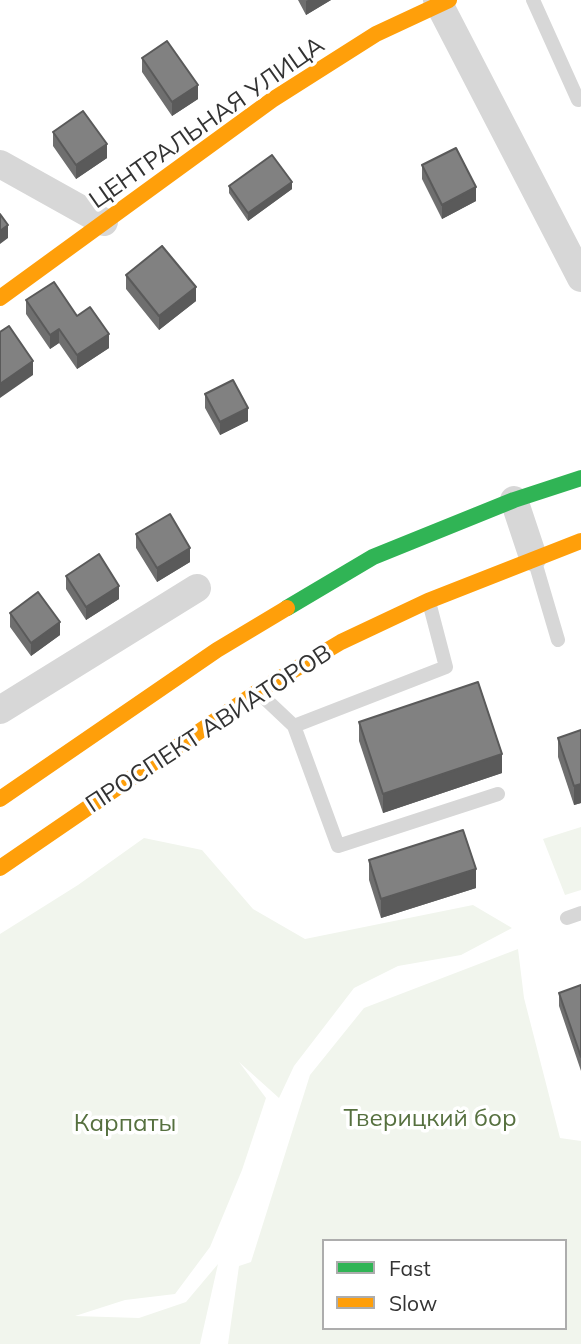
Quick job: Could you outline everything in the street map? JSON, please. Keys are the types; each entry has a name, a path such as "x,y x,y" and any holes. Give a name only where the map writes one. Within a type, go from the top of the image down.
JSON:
{"main road":[{"name":"ЦЕНТРАЛЬНАЯ УЛИЦА","path":"0,299 272,100 376,34 442,1"},
{"path":"0,799 217,650 373,557 514,500 581,478"},
{"name":"ПРОСПЕКТ АВИАТОРОВ","path":"0,868 257,692 341,642 428,601 534,557 581,541"}],"street":[{"path":"442,1 581,278"},
{"path":"0,164 104,222"},
{"path":"514,500 534,557"},
{"path":"0,710 197,588"}],"lane":[{"path":"533,0 578,100"},
{"path":"534,557 558,640"},
{"path":"295,726 446,667 428,601"},
{"path":"257,692 295,726 338,846 498,794"}],"green space":[{"path":"581,827 581,890 565,895 543,839"},
{"name":"Карпаты","path":"144,838 202,850 253,909 305,939 473,905 512,928 461,955 398,966 354,988 294,1066 279,1098 239,1062 266,1098 242,1170 210,1247 175,1294 125,1300 75,1316 139,1318 186,1302 218,1264 200,1344 0,1344 0,934 78,885"},
{"name":"Тверицкий бор","path":"518,949 524,998 560,1138 581,1141 581,1344 228,1344 239,1266 251,1262 310,1075 364,1008"}],"building":[{"path":"167,41 198,85 172,102 142,58"},
{"path":"83,111 107,144 76,165 53,132"},
{"path":"456,148 476,187 442,205 422,165"},
{"path":"272,155 292,182 248,213 229,186"},
{"path":"0,214 8,225 0,231"},
{"path":"162,246 196,287 159,316 126,275"},
{"path":"54,282 77,316 90,307 109,334 77,355 59,329 50,335 26,300"},
{"path":"9,326 33,361 0,384 0,332"},
{"path":"233,380 248,408 220,422 205,394"},
{"path":"170,514 190,548 157,568 136,534"},
{"path":"99,554 119,586 86,607 66,576"},
{"path":"38,592 60,622 31,643 10,613"},
{"path":"478,682 502,754 383,794 359,722"},
{"path":"581,730 581,784 574,786 558,738"},
{"path":"463,830 476,869 381,899 369,860"},
{"path":"581,985 581,1057 559,993"}],"traffic: fast":[{"path":"287,608 373,557 514,500 581,478"}],"traffic: slow":[{"path":"0,298 272,100 376,34 449,0"},
{"path":"0,868 257,692 341,642 428,601 581,541"},
{"path":"0,799 217,650 287,608"}]}
